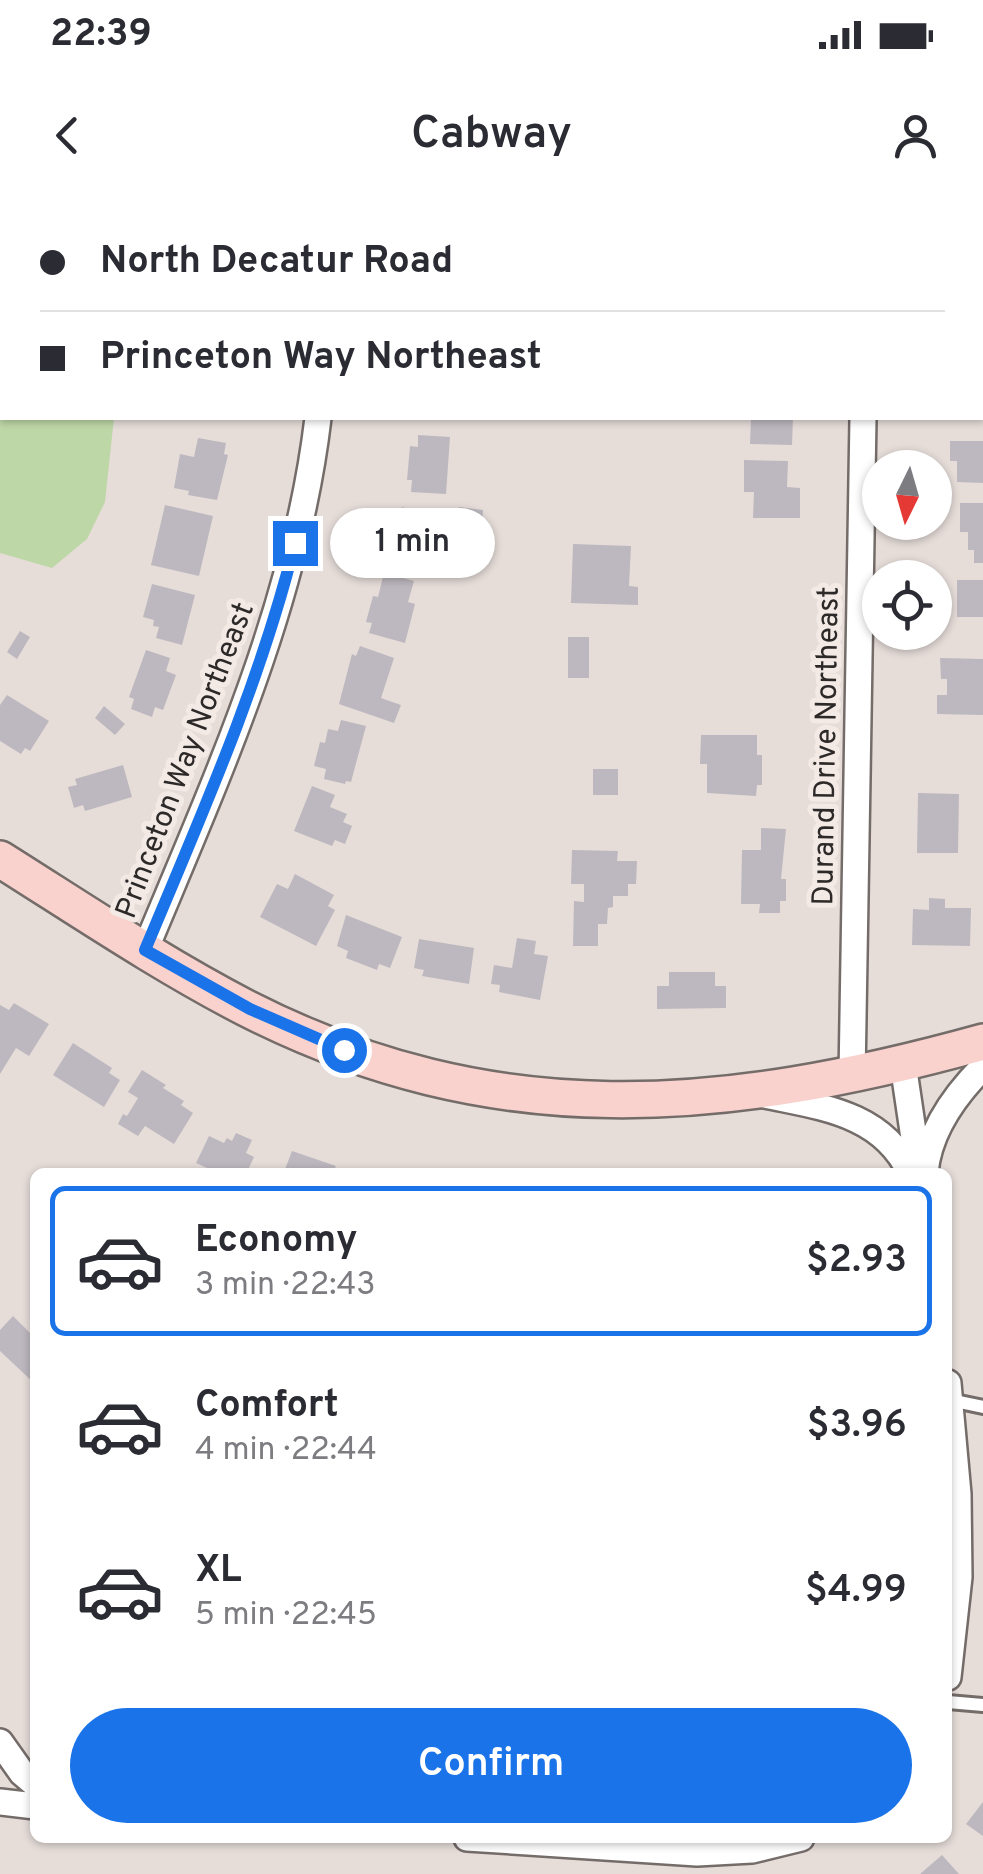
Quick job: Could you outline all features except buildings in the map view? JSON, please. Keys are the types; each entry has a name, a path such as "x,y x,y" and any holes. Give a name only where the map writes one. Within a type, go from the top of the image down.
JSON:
{"main road":[{"path":"0,859 145,950 250,1009 317,1040 400,1069 543,1097 662,1102 755,1093 852,1076 983,1042"}],"street":[{"name":"Princeton Way Northeast","path":"145,950 244,708 278,613 304,508 318,420"},
{"name":"Durand Drive Northeast","path":"852,1076 864,420"},
{"path":"903,1064 921,1168"},
{"path":"923,1168 948,1109 983,1067"},
{"path":"755,1093 846,1113 892,1145 907,1168"},
{"path":"952,1426 959,1577 952,1641"},
{"path":"0,1742 30,1780"},
{"path":"0,1802 30,1805"},
{"path":"544,1843 697,1853 752,1850 780,1843"}],"lane":[{"path":"952,1393 983,1407"},
{"path":"952,1702 983,1705"}],"green space":[{"path":"0,420 114,420 105,502 87,539 52,568 0,553"}],"route":[{"path":"295,543 278,613 244,708 145,950 250,1009 344,1050"}]}
